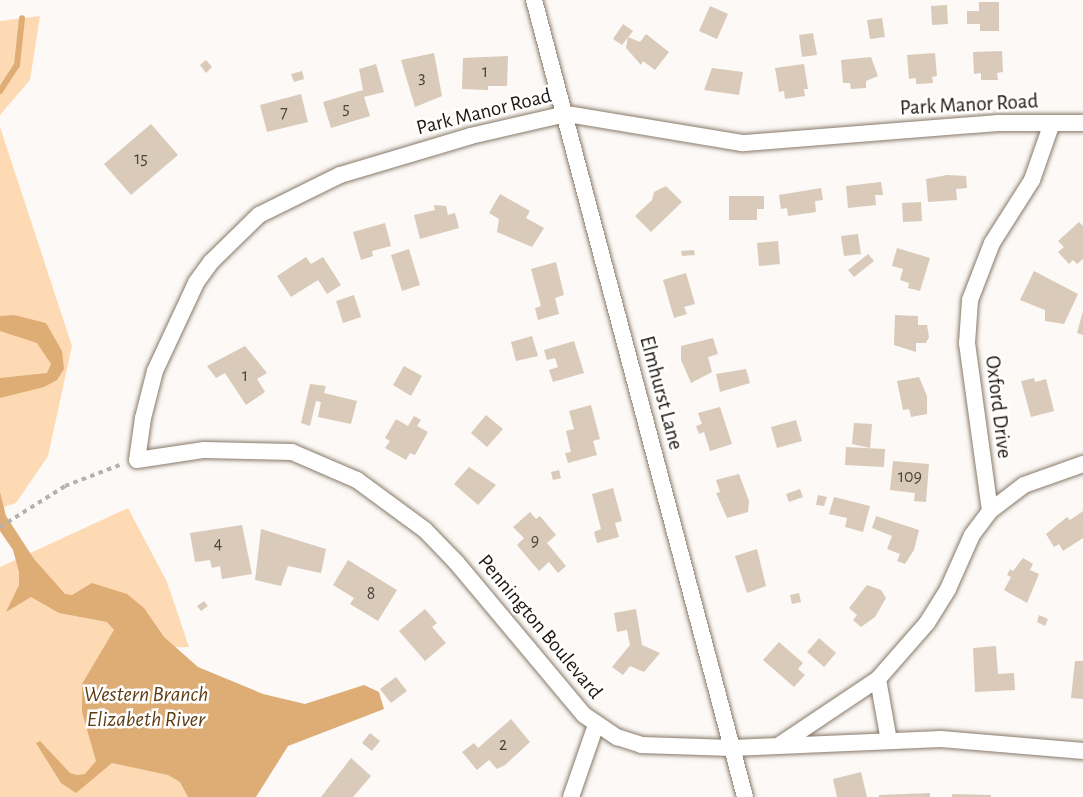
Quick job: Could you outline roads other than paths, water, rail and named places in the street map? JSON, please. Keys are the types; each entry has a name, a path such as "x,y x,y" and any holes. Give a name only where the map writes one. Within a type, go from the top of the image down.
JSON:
{"street":[{"name":"Elmhurst Lane","path":"534,0 745,797"},
{"name":"Park Manor Road","path":"137,460 143,418 167,341 196,283 241,228 298,193 340,175 471,136 566,114 742,142 998,123 1083,123"},
{"name":"Oxford Drive","path":"990,510 967,343 970,300 992,243 1032,180 1052,123"},
{"name":"Pennington Boulevard","path":"137,460 216,449 292,452 357,480 425,530 456,562 596,725 641,745 732,748 941,739 1083,751"},
{"path":"779,745 878,679 927,623 948,589 972,535 990,510 1024,485 1083,464"},
{"path":"878,679 889,741"},
{"path":"571,797 596,725"}],"water":[{"path":"14,315 46,323 62,351 64,369 57,380 44,387 0,398 0,378 47,373 51,364 37,343 0,331 0,316"},
{"name":"Western Branch Elizabeth River","path":"0,492 6,516 34,559 65,594 72,595 92,583 127,594 144,608 164,637 198,667 263,694 305,704 364,685 379,692 384,709 288,746 256,797 188,797 180,782 168,775 112,763 76,793 61,783 36,743 40,741 70,773 85,774 96,761 82,712 82,684 114,630 107,622 59,613 31,597 6,612 19,585 19,572 13,550 0,531"}],"waterway":[{"path":"0,91 17,65 22,18"}]}
